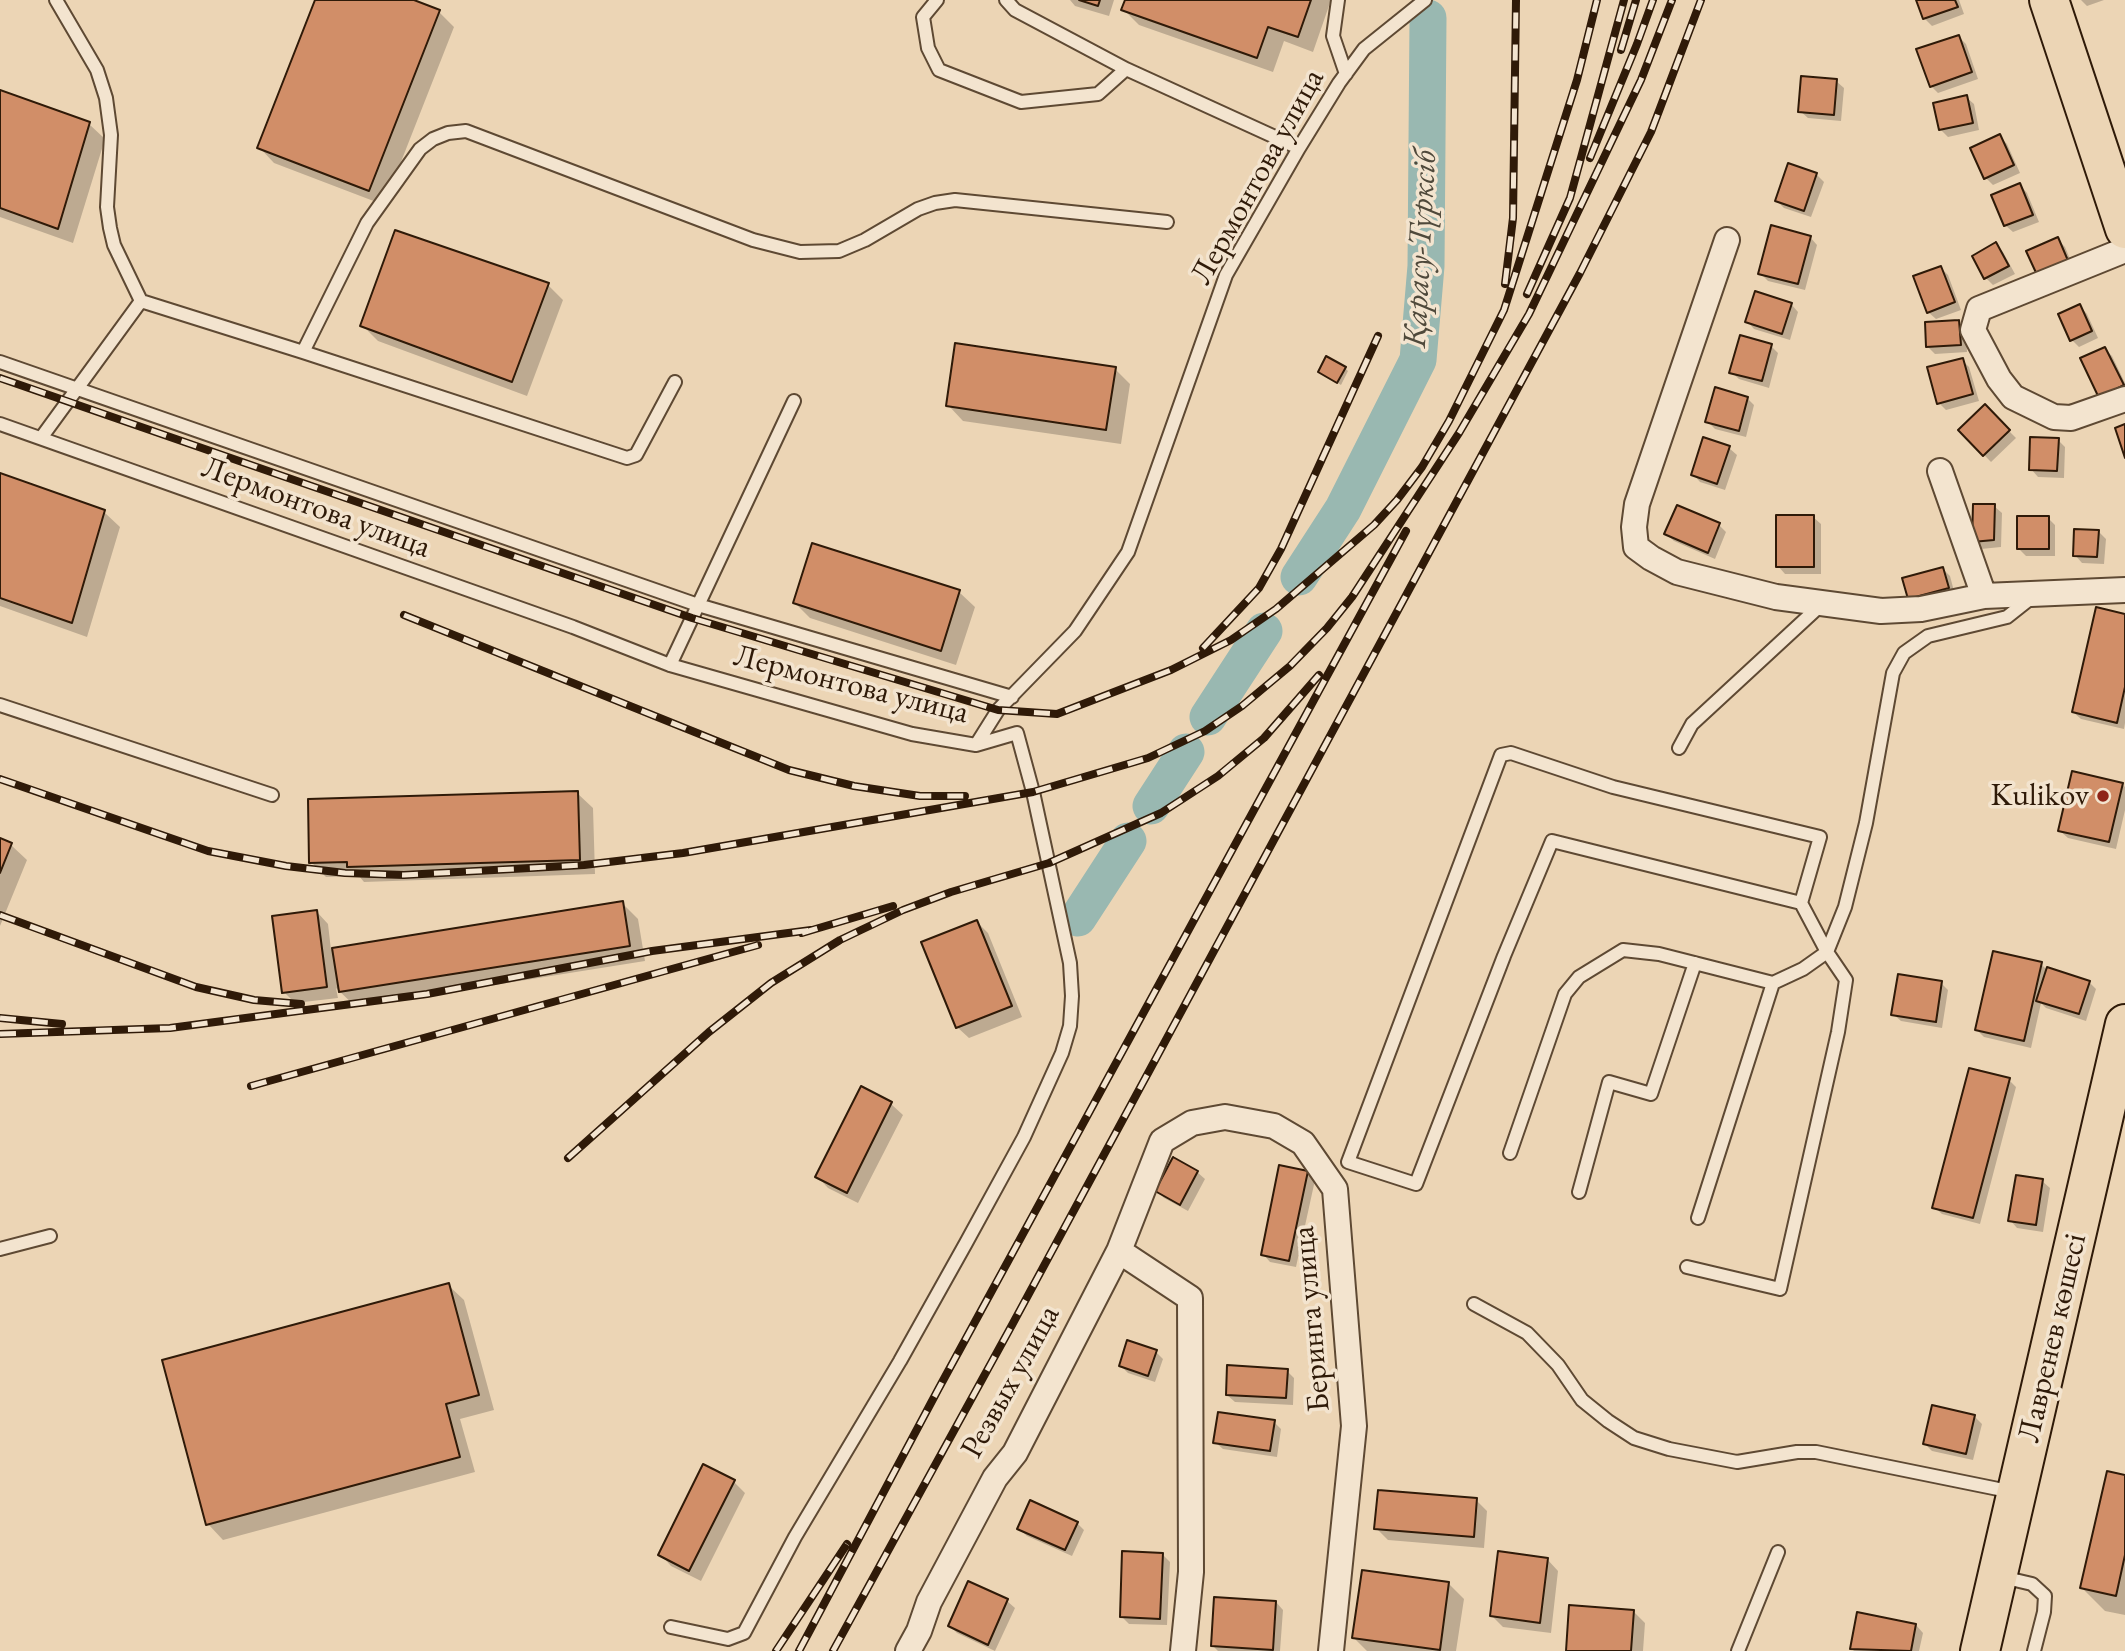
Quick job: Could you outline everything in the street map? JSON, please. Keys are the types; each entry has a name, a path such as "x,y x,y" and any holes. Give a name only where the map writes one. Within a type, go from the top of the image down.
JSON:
{"main road":[{"path":"2049,0 2125,229"},
{"name":"Лавренев көшесі","path":"1980,1651 2125,1024"}],"street":[{"path":"1727,240 1637,504 1634,527 1636,547 1677,572 1776,597 1881,611 1921,609 1984,596 2125,590"},
{"path":"2125,250 1979,309 1973,330 1999,379 2013,397 2054,417 2071,418 2125,398"},
{"path":"1940,471 1984,596"},
{"name":"Беринга улица","path":"1162,1141 1192,1123 1225,1117 1274,1126 1303,1143 1335,1189 1354,1426 1331,1651"},
{"name":"Резвых улица","path":"908,1651 919,1631 929,1602 995,1478 1015,1453 1119,1251 1162,1141"},
{"path":"1119,1251 1190,1298 1191,1572 1183,1651"}],"lane":[{"path":"56,0 97,70 106,98 111,135 107,207 110,228 114,245 141,302 627,458 636,454 675,382"},
{"path":"937,0 923,17 928,48 939,71 1021,102 1098,94 1126,69"},
{"path":"1006,0 1015,10 1126,69 1299,148"},
{"path":"1338,0 1333,36 1346,74"},
{"name":"Лермонтова улица","path":"0,424 573,627 670,665 912,734 976,745 998,710 1075,631 1128,552 1226,275 1299,148 1364,49 1425,0"},
{"path":"303,352 367,223 420,149 433,139 448,133 466,131 753,240 800,252 839,251 865,240 918,209 955,200 1167,222"},
{"path":"41,438 141,302"},
{"path":"0,362 698,605 1012,697"},
{"path":"670,665 794,401"},
{"path":"1510,1153 1565,994 1578,977 1623,950 1659,954 1773,982 1803,969 1827,952 1845,907 1866,823 1893,673 1904,653 1928,636 2007,617 2037,594"},
{"path":"1679,748 1692,723 1823,603"},
{"path":"0,705 272,795"},
{"path":"671,1627 728,1639 744,1633 795,1537 900,1361 966,1243 1024,1137 1062,1053 1070,1026 1070,963 1027,768 1017,733 976,745"},
{"path":"1687,1267 1780,1289 1838,1032 1846,980 1827,952 1801,903 1820,838 1612,787 1511,753 1501,755 1348,1162 1416,1184 1504,956 1552,841 1801,903"},
{"path":"1579,1192 1609,1082 1651,1094 1695,963"},
{"path":"1698,1218 1773,982"},
{"path":"0,1249 50,1236"},
{"path":"1474,1304 1527,1333 1558,1365 1582,1400 1608,1422 1634,1438 1669,1449 1737,1462 1797,1452 1816,1452 2017,1493"},
{"path":"1738,1651 1778,1552"},
{"path":"1998,1576 2032,1584 2045,1596 2044,1612 2034,1651"}],"building":[{"path":"315,0 414,0 440,10 369,191 257,148"},
{"path":"1079,0 1100,0 1098,6"},
{"path":"1125,0 1311,0 1298,37 1268,27 1257,58 1121,10"},
{"path":"1916,0 1955,0 1958,7 1923,19"},
{"path":"1959,35 1972,72 1930,87 1916,49"},
{"path":"1801,76 1837,79 1834,115 1798,112"},
{"path":"0,90 90,122 58,229 0,208"},
{"path":"1967,95 1973,123 1939,130 1933,103"},
{"path":"2000,134 2014,165 1984,179 1970,148"},
{"path":"1788,163 1817,173 1804,211 1775,201"},
{"path":"2020,183 2033,215 2004,226 1991,195"},
{"path":"1771,225 1811,236 1798,284 1758,274"},
{"path":"395,230 549,283 512,382 360,326"},
{"path":"2058,237 2069,263 2038,277 2026,251"},
{"path":"1996,242 2009,266 1984,279 1972,256"},
{"path":"1941,266 1955,302 1927,313 1913,276"},
{"path":"1755,291 1792,303 1782,334 1745,322"},
{"path":"2080,304 2092,331 2070,341 2058,314"},
{"path":"1959,320 1961,345 1926,347 1925,322"},
{"path":"1740,335 1772,344 1762,381 1729,373"},
{"path":"955,343 1116,367 1106,430 946,406"},
{"path":"2105,347 2124,385 2099,398 2080,358"},
{"path":"1326,356 1346,367 1337,383 1318,372"},
{"path":"1963,358 1973,394 1937,404 1927,367"},
{"path":"1715,387 1748,397 1739,431 1705,422"},
{"path":"1985,404 2010,430 1983,456 1958,430"},
{"path":"2125,424 2125,458 2115,428"},
{"path":"1703,437 1730,446 1717,484 1691,475"},
{"path":"2030,437 2059,438 2057,471 2029,470"},
{"path":"0,473 105,510 72,623 0,598"},
{"path":"1973,504 1995,504 1994,540 1972,542"},
{"path":"1677,505 1720,523 1708,553 1664,534"},
{"path":"1776,515 1814,515 1814,567 1776,567"},
{"path":"2017,516 2049,516 2049,549 2017,549"},
{"path":"2074,529 2099,530 2097,557 2073,556"},
{"path":"812,543 960,590 941,651 793,603"},
{"path":"1943,567 1949,588 1908,599 1902,578"},
{"path":"2096,607 2125,614 2125,687 2117,723 2072,712"},
{"path":"2072,771 2123,783 2109,842 2058,831"},
{"path":"578,791 580,860 347,867 347,862 309,863 308,799"},
{"path":"0,838 12,843 0,873"},
{"path":"623,901 630,946 339,992 332,948"},
{"path":"317,910 327,987 282,993 272,916"},
{"path":"977,920 1012,1006 956,1028 921,942"},
{"path":"1993,951 2042,962 2024,1041 1975,1030"},
{"path":"2047,967 2090,981 2079,1014 2036,1001"},
{"path":"1898,974 1942,981 1936,1022 1891,1015"},
{"path":"1969,1068 2010,1078 1973,1218 1932,1208"},
{"path":"861,1086 892,1102 847,1193 815,1177"},
{"path":"1173,1157 1198,1171 1180,1205 1155,1191"},
{"path":"1279,1165 1308,1171 1289,1261 1261,1255"},
{"path":"2016,1175 2043,1179 2036,1225 2008,1221"},
{"path":"449,1283 479,1395 446,1404 460,1457 206,1525 162,1360"},
{"path":"1127,1340 1157,1350 1148,1376 1119,1366"},
{"path":"1227,1365 1288,1369 1286,1398 1226,1395"},
{"path":"1932,1405 1975,1415 1966,1454 1923,1444"},
{"path":"1218,1412 1275,1420 1270,1451 1213,1443"},
{"path":"703,1464 735,1480 689,1571 658,1555"},
{"path":"2107,1471 2125,1475 2125,1555 2116,1596 2080,1588"},
{"path":"1378,1490 1477,1498 1474,1537 1374,1529"},
{"path":"1030,1500 1078,1522 1065,1550 1017,1529"},
{"path":"1122,1551 1163,1553 1160,1619 1120,1617"},
{"path":"1498,1551 1548,1558 1540,1623 1490,1616"},
{"path":"1362,1570 1449,1582 1440,1650 1352,1638"},
{"path":"968,1581 1008,1599 988,1645 948,1626"},
{"path":"1214,1597 1276,1601 1273,1650 1211,1646"},
{"path":"1569,1605 1634,1610 1631,1651 1566,1651"},
{"path":"1857,1612 1916,1624 1911,1651 1850,1649"}],"waterway":[{"name":"Қарасу-Түрксіб","path":"1299,577 1343,509 1418,360 1426,266 1428,18"},
{"name":"Қарасу-Түрксіб","path":"1208,717 1264,631"},
{"name":"Қарасу-Түрксіб","path":"1151,806 1186,752"},
{"name":"Қарасу-Түрксіб","path":"1078,918 1128,841"}],"railway":[{"path":"1505,284 1513,218 1516,0"},
{"path":"0,378 692,618 998,710 1057,714 1171,670 1231,640 1276,609 1374,525 1422,467 1449,421 1504,310 1577,80 1597,0"},
{"path":"1527,294 1570,198 1624,0"},
{"path":"1621,50 1636,0"},
{"path":"1590,158 1653,0"},
{"path":"0,779 208,851 286,866 345,873 404,875 584,865 683,853 1033,792 1148,758 1205,731 1242,706 1290,666 1327,628 1352,597 1459,433 1529,314 1641,80 1672,0"},
{"path":"833,1651 1580,273 1651,132 1701,0"},
{"path":"1203,648 1259,588 1281,549 1378,336"},
{"path":"799,1651 940,1386 1406,531"},
{"path":"404,615 789,770 854,786 920,796 965,796"},
{"path":"568,1158 709,1032 771,983 840,940 903,910 951,892 1049,863 1161,813 1218,776 1264,738 1319,675"},
{"path":"802,933 893,906"},
{"path":"0,915 196,987 254,1000 301,1004"},
{"path":"0,1034 170,1028 427,994 652,951 811,930"},
{"path":"251,1086 758,945"},
{"path":"0,1018 62,1024"},
{"path":"776,1651 847,1544"}],"place":[{"name":"Kulikov","path":"2103,796"}]}
